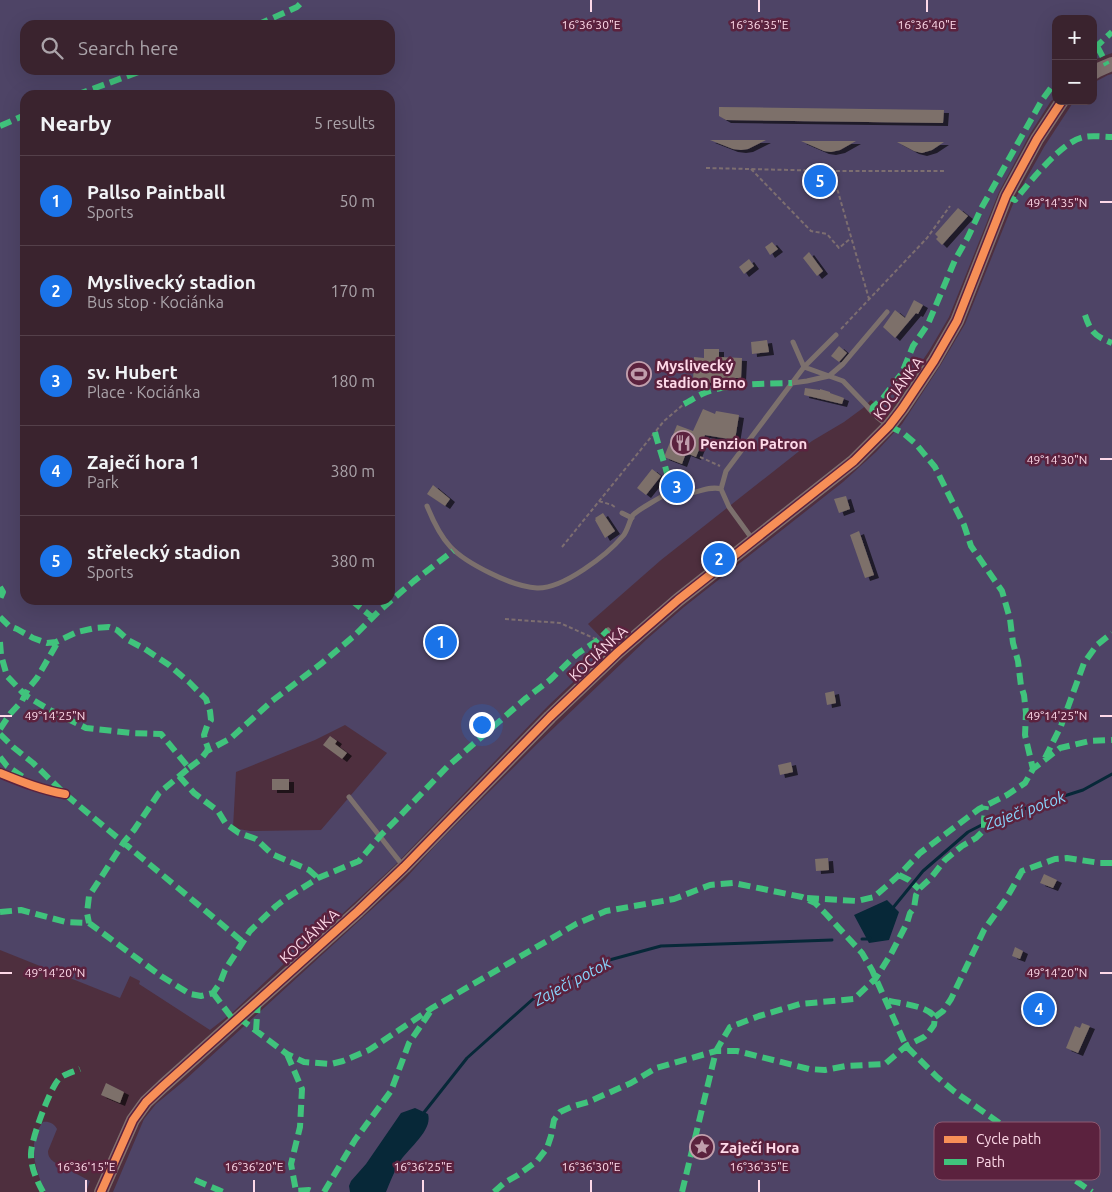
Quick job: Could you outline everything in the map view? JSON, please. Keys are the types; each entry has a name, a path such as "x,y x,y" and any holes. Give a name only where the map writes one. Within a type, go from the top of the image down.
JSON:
{"street":[{"path":"1097,71 1112,64"},
{"name":"KOCIÁNKA","path":"101,1192 133,1120 146,1102 358,911 404,867 550,717 618,652 678,600 854,461 889,426 934,361 957,320 1006,196 1037,139 1059,105"}],"lane":[{"path":"792,383 829,376 843,364 887,312"},
{"path":"753,540 729,507 721,489 727,469 804,367 836,335"},
{"path":"793,342 804,367 843,381 872,412"},
{"path":"877,417 889,426"},
{"path":"427,506 435,525 453,551 479,568 500,578 538,588 555,584 574,575 597,560 624,534 633,515 653,501 670,493 690,493 715,487 721,489"},
{"path":"619,511 632,518"},
{"path":"608,630 617,641 618,652"},
{"path":"349,797 404,867"}],"path":[{"path":"706,168 945,171"},
{"path":"751,169 811,231 827,234 839,248 851,238"},
{"path":"832,170 869,299"},
{"path":"836,335 927,238 950,206"},
{"path":"562,547 664,421 684,404"},
{"path":"700,457 727,469"},
{"path":"599,501 612,505 619,511"},
{"path":"505,619 560,623 598,640"}],"shaded area":[{"name":"Myslivecký stadion Brno","path":"0,0 1112,0 1112,53 1097,59 1097,15 1052,15 1052,100 1030,134 999,192 949,317 929,351 885,415 871,400 844,422 812,441 661,560 588,624 610,647 548,706 395,865 233,1012 210,1030 139,984 140,981 130,976 120,998 0,950","holes":["345,725 387,753 321,830 250,831 233,828 236,772 315,740"]},
{"path":"1112,74 1112,1192 113,1192 144,1119 156,1104 185,1080 405,879 435,846 537,744 647,639 684,607 843,482 876,452 902,424 965,324 1015,199 1044,147 1071,105 1097,105 1097,81"},
{"path":"43,1122 51,1123 57,1129 48,1154 54,1162 90,1181 86,1192 45,1192 38,1175 34,1157 35,1139"}],"water":[{"path":"887,900 899,912 889,940 869,943 854,915"},
{"path":"415,1108 428,1114 427,1127 399,1163 386,1192 350,1192 349,1186 351,1181 366,1164 401,1113"}],"building":[{"path":"719,107 944,110 943,123 726,120 719,116"},
{"path":"710,140 766,140 748,149 741,150 733,149"},
{"path":"801,141 856,141 840,150 831,152"},
{"path":"897,142 944,142 932,150 922,153"},
{"path":"958,208 968,216 942,245 936,239 938,237 935,234"},
{"path":"772,242 778,249 770,255 765,247"},
{"path":"809,252 823,271 817,276 803,258"},
{"path":"749,259 754,266 744,274 739,267"},
{"path":"914,300 923,305 918,314 916,313 895,338 883,327 895,310 905,318"},
{"path":"767,340 769,352 752,354 751,342"},
{"path":"839,346 847,353 839,362 831,356"},
{"path":"704,349 719,349 719,357 742,358 741,378 718,378 718,383 693,382 694,357 704,358"},
{"path":"805,388 820,389 844,398 842,404 804,395"},
{"path":"703,409 715,414 716,411 739,415 735,440 705,435 696,457 686,453 682,464 664,457 677,425 693,431"},
{"path":"652,469 661,476 646,495 637,488"},
{"path":"433,485 450,499 445,506 427,494"},
{"path":"846,496 850,509 839,513 834,499"},
{"path":"603,513 615,531 605,538 595,520 595,518"},
{"path":"859,531 874,575 865,578 850,535"},
{"path":"834,691 836,703 827,705 825,693"},
{"path":"330,736 337,741 335,744 347,753 342,759 323,745"},
{"path":"791,762 793,772 780,775 778,765"},
{"path":"272,779 289,779 289,790 272,790"},
{"path":"828,858 829,870 816,871 815,859"},
{"path":"1044,874 1057,880 1053,888 1040,883"},
{"path":"1015,947 1023,951 1020,959 1012,956"},
{"path":"1082,1023 1090,1026 1078,1053 1066,1048 1075,1026 1080,1028"},
{"path":"106,1083 124,1092 120,1103 101,1095"}],"waterway":[{"name":"Zaječí potok","path":"892,909 923,871 968,832 995,818 1083,790 1112,774"},
{"name":"Zaječí potok","path":"862,939 870,938"},
{"name":"Zaječí potok","path":"422,1115 467,1058 533,999 602,962 661,946 832,940"}],"marked path":[{"path":"268,20 297,7 304,0"},
{"path":"1097,46 1112,32"},
{"path":"1097,46 1107,65"},
{"path":"90,90 130,75"},
{"path":"872,412 873,407 883,398 902,373 913,346 928,324 955,260 982,207 1042,100 1052,86"},
{"path":"0,126 20,117"},
{"path":"1006,196 1015,200 1047,163 1075,140 1087,136 1112,137"},
{"path":"1085,315 1094,333 1112,343"},
{"path":"684,404 702,394 722,388 792,383"},
{"path":"889,426 903,433 916,444 935,467 964,525 971,546 1002,591 1010,619 1024,695 1026,713 1025,735 1033,769"},
{"path":"655,432 666,470 670,493"},
{"path":"395,597 453,551"},
{"path":"0,587 3,592 0,599"},
{"path":"357,605 372,617"},
{"path":"189,768 201,759 207,751 231,738 272,701 322,663 386,605"},
{"path":"0,617 9,626 47,643 56,642 77,632 95,628 109,627 117,630 128,640 169,665 206,699 211,720 204,735 208,748 207,751"},
{"path":"0,912 21,910 66,922 89,923 161,976 190,994 201,996 213,993 250,931 276,906 318,878 359,861 380,836 447,767 525,699 550,680 577,654 598,640 608,630"},
{"path":"1045,758 1061,726 1084,663 1097,645 1112,633"},
{"path":"0,729 22,701 59,640"},
{"path":"0,642 1,655 7,676 25,695 86,728 161,734 189,768 159,793 89,896 87,913 89,923"},
{"path":"0,734 65,794 243,942"},
{"path":"807,898 857,901 874,897 920,853 979,809 1007,795 1025,783 1033,769 1060,748 1090,741 1112,740"},
{"path":"0,757 7,766 23,777"},
{"path":"179,776 194,793 218,811 226,824 239,833 256,839 272,854 309,870 318,878"},
{"path":"682,1192 716,1051 730,1027 800,1004 854,999 876,978 891,954 914,908 919,889 930,879 945,860 984,830 986,806"},
{"path":"935,1017 943,1011 951,999 984,930 1006,899 1022,871 1055,859 1067,858 1112,863"},
{"path":"899,875 909,880 919,889"},
{"path":"239,1018 287,1054 304,1062 331,1064 343,1061 369,1050 432,1008 576,924 606,911 674,899 710,885 734,883 802,897 815,903 862,953 872,970 906,1046 955,1092 998,1122"},
{"path":"213,993 235,1022"},
{"path":"494,1192 537,1161 547,1148 554,1120 560,1112 631,1083 656,1068 716,1051 737,1051 809,1069 825,1070 846,1066 885,1064 906,1046 924,1037 934,1025 935,1017 919,1007 886,1000"},
{"path":"256,1031 258,1001"},
{"path":"324,1192 355,1140 391,1091 409,1043 430,1012"},
{"path":"287,1054 302,1089 300,1127 291,1164 296,1191 309,1190 314,1192"},
{"path":"43,1192 31,1160 37,1128 55,1084 66,1074 80,1069"},
{"path":"195,1180 223,1192"},
{"path":"1075,1180 1092,1192"}],"cycle path":[{"path":"101,1192 133,1120 146,1102 358,911 404,867 550,717 618,652 678,600 854,461 889,426 934,361 957,321 1006,196 1037,139 1059,105"},
{"path":"0,773 24,783 65,794"}],"place":[{"name":"střelecký stadion","path":"820,181"},
{"name":"Myslivecký stadion Brno","path":"639,374"},
{"name":"Penzion Patron","path":"683,443"},
{"name":"sv. Hubert","path":"677,487"},
{"name":"Myslivecký stadion","path":"719,559"},
{"name":"Pallso Paintball","path":"441,642"},
{"name":"Zaječí hora 1","path":"1039,1009"},
{"name":"Zaječí Hora","path":"702,1147"}]}
